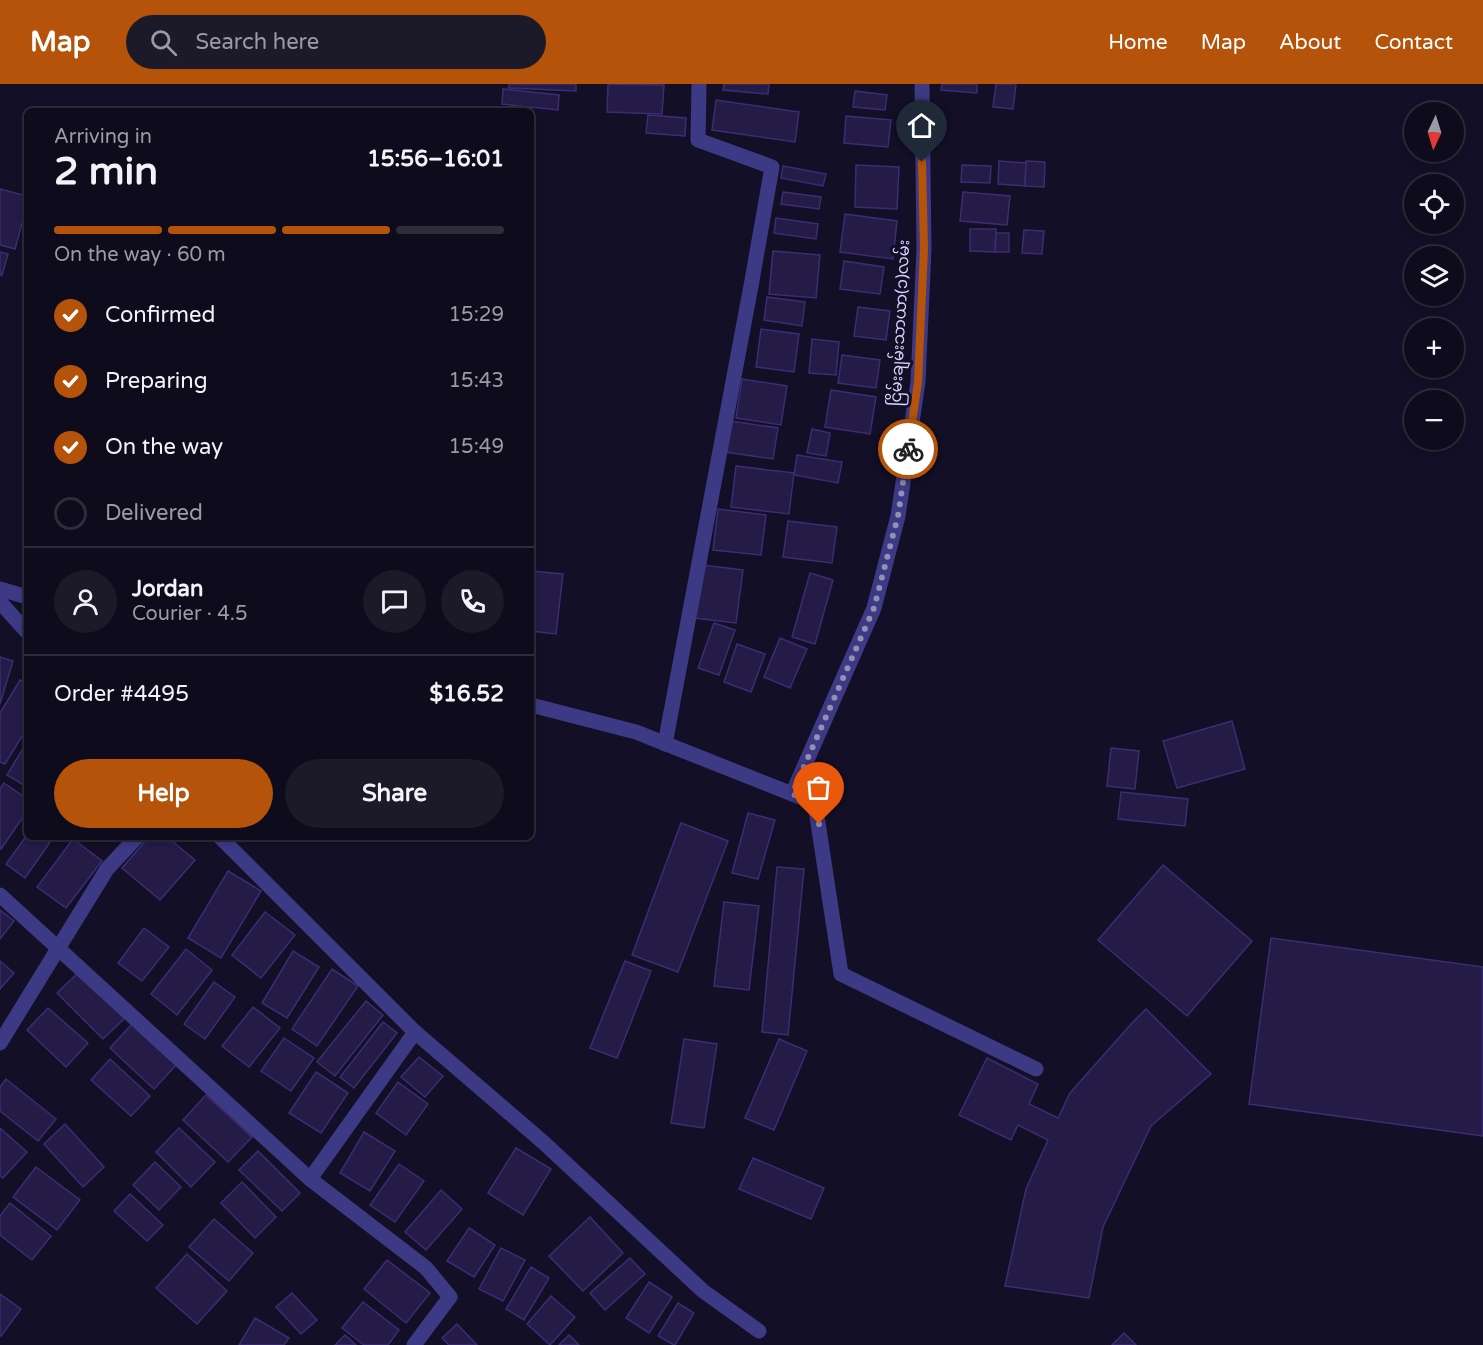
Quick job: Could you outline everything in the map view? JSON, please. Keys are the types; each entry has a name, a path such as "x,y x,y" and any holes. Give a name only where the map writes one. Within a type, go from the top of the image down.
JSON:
{"street":[{"path":"665,744 772,167 698,140 699,84"},
{"name":"ငြိမ်းချမ်းသာယာ(၁)လမ်း","path":"792,794 874,608 898,516 918,382 924,249 922,84"},
{"path":"0,589 24,596"},
{"path":"0,602 24,630"},
{"path":"534,706 636,732 815,803 841,974 1036,1069"},
{"path":"0,1043 107,869 134,840"},
{"path":"223,840 415,1032 543,1142 703,1291 759,1331"},
{"path":"0,895 310,1179 426,1268 450,1297 414,1345"},
{"path":"310,1179 415,1032"}],"building":[{"path":"509,84 576,84 576,91 509,88"},
{"path":"608,84 664,85 662,114 607,112"},
{"path":"724,84 769,84 768,94 723,90"},
{"path":"942,84 977,84 977,93 941,90"},
{"path":"996,84 1016,84 1013,109 993,107"},
{"path":"503,89 559,95 558,110 502,104"},
{"path":"855,91 887,95 885,110 853,107"},
{"path":"716,100 799,112 795,142 712,130"},
{"path":"648,115 686,118 685,136 646,133"},
{"path":"846,116 891,120 888,147 844,143"},
{"path":"999,161 1026,163 1025,186 998,184"},
{"path":"1026,161 1045,162 1044,187 1025,186"},
{"path":"856,165 899,167 897,209 855,207"},
{"path":"962,165 991,166 990,183 961,182"},
{"path":"783,166 826,174 823,186 781,178"},
{"path":"0,189 24,195 24,216 15,249 0,245"},
{"path":"783,192 821,197 819,209 781,204"},
{"path":"963,192 1010,196 1007,225 960,221"},
{"path":"845,214 897,221 893,259 840,252"},
{"path":"776,218 818,224 816,239 774,233"},
{"path":"970,229 996,229 995,252 970,251"},
{"path":"1024,230 1044,231 1042,254 1022,253"},
{"path":"996,233 1009,233 1009,252 995,252"},
{"path":"773,251 820,255 816,298 769,294"},
{"path":"0,252 8,254 2,275 0,275"},
{"path":"844,261 884,267 880,294 840,289"},
{"path":"767,297 805,302 802,326 764,320"},
{"path":"858,307 890,311 886,340 854,336"},
{"path":"761,329 799,334 794,372 756,367"},
{"path":"812,339 839,342 836,375 809,373"},
{"path":"842,355 880,360 876,388 838,383"},
{"path":"742,379 787,386 781,425 736,418"},
{"path":"831,390 876,397 870,434 825,427"},
{"path":"731,421 778,428 773,459 726,452"},
{"path":"812,429 830,433 826,456 807,453"},
{"path":"797,455 842,462 838,483 794,475"},
{"path":"736,466 794,473 789,514 731,507"},
{"path":"718,509 766,515 761,555 713,550"},
{"path":"788,521 837,527 832,563 783,557"},
{"path":"702,565 743,570 736,623 694,618"},
{"path":"534,571 563,574 556,634 534,631"},
{"path":"810,573 833,580 815,644 792,637"},
{"path":"714,623 735,630 719,675 698,668"},
{"path":"780,638 807,649 790,688 764,677"},
{"path":"737,644 765,654 751,692 724,682"},
{"path":"0,657 13,661 0,704"},
{"path":"20,680 24,682 24,733 5,764 0,762 0,713"},
{"path":"1232,721 1245,769 1177,788 1163,741"},
{"path":"24,747 24,785 7,775"},
{"path":"1111,748 1139,751 1135,789 1107,786"},
{"path":"4,783 24,797 24,815 1,849 0,848 0,789"},
{"path":"1121,792 1188,799 1185,826 1118,819"},
{"path":"748,813 775,820 758,879 732,873"},
{"path":"681,823 728,841 678,972 632,955"},
{"path":"24,839 52,840 25,878 6,864"},
{"path":"72,840 102,861 66,908 37,887"},
{"path":"146,840 171,840 195,860 160,900 122,868"},
{"path":"1163,865 1252,941 1187,1016 1098,940"},
{"path":"777,867 804,869 788,1035 762,1032"},
{"path":"228,871 261,891 221,958 188,938"},
{"path":"724,902 759,906 749,990 714,986"},
{"path":"0,910 14,921 0,939"},
{"path":"265,912 295,935 261,978 232,955"},
{"path":"144,928 169,947 142,981 118,963"},
{"path":"1271,938 1483,967 1483,1136 1249,1104"},
{"path":"186,949 212,970 177,1015 151,994"},
{"path":"293,951 319,967 287,1018 262,1003"},
{"path":"0,961 14,973 0,989"},
{"path":"625,961 651,971 617,1058 590,1048"},
{"path":"332,969 358,986 317,1046 292,1029"},
{"path":"80,971 126,1017 103,1039 57,993"},
{"path":"214,982 235,997 205,1039 184,1024"},
{"path":"366,1001 383,1015 335,1076 317,1062"},
{"path":"253,1007 280,1028 249,1067 222,1046"},
{"path":"48,1008 88,1043 66,1067 27,1030"},
{"path":"1146,1009 1211,1074 1151,1126 1103,1227 1089,1298 1005,1286 1026,1189 1048,1140 1018,1125 1011,1140 959,1115 987,1058 1038,1084 1029,1104 1058,1118 1070,1093"},
{"path":"383,1022 397,1033 354,1088 340,1077"},
{"path":"132,1024 177,1064 154,1089 110,1048"},
{"path":"284,1038 314,1058 291,1091 261,1071"},
{"path":"684,1039 717,1044 704,1128 671,1123"},
{"path":"779,1039 807,1051 774,1130 745,1118"},
{"path":"419,1057 443,1076 425,1097 401,1077"},
{"path":"110,1059 150,1096 131,1116 91,1080"},
{"path":"316,1072 348,1093 321,1133 289,1113"},
{"path":"6,1079 56,1119 38,1141 0,1111 0,1087"},
{"path":"398,1082 428,1104 406,1135 376,1113"},
{"path":"206,1095 252,1137 228,1162 183,1120"},
{"path":"65,1124 104,1167 83,1187 44,1144"},
{"path":"0,1128 27,1152 3,1178 0,1176"},
{"path":"179,1128 215,1162 191,1187 156,1152"},
{"path":"364,1132 395,1151 370,1191 340,1173"},
{"path":"516,1148 551,1169 523,1215 488,1193"},
{"path":"258,1151 300,1193 282,1211 239,1170"},
{"path":"753,1158 824,1188 811,1219 739,1189"},
{"path":"155,1162 181,1187 159,1210 133,1185"},
{"path":"399,1164 424,1181 395,1222 370,1205"},
{"path":"36,1167 80,1200 57,1230 13,1197"},
{"path":"242,1182 276,1217 255,1238 221,1203"},
{"path":"441,1190 462,1209 426,1250 405,1232"},
{"path":"130,1194 163,1225 147,1241 114,1211"},
{"path":"10,1203 51,1236 32,1260 0,1235 0,1216"},
{"path":"590,1217 623,1253 583,1291 549,1256"},
{"path":"214,1219 253,1253 229,1281 189,1247"},
{"path":"469,1228 495,1245 474,1277 447,1261"},
{"path":"501,1248 525,1260 503,1301 479,1289"},
{"path":"187,1254 227,1291 197,1324 156,1288"},
{"path":"630,1258 645,1274 605,1310 590,1293"},
{"path":"387,1260 430,1293 406,1323 364,1289"},
{"path":"531,1267 549,1278 524,1320 506,1309"},
{"path":"649,1282 672,1297 649,1333 626,1318"},
{"path":"292,1293 317,1320 301,1334 276,1307"},
{"path":"0,1294 21,1309 1,1336 0,1335"},
{"path":"551,1296 575,1317 550,1345 527,1324"},
{"path":"363,1302 399,1330 388,1345 364,1345 342,1328"},
{"path":"678,1303 694,1313 674,1345 658,1336"},
{"path":"255,1318 289,1338 284,1345 239,1345"},
{"path":"457,1324 477,1345 449,1345 442,1338"},
{"path":"1124,1333 1136,1345 1112,1345"},
{"path":"345,1335 356,1345 335,1345"},
{"path":"569,1335 579,1345 559,1345"}],"way so far":[{"path":"819,824 815,803 792,794 874,608 898,516 908,449"}],"route":[{"path":"908,449 918,382 924,249 922,162"}]}
